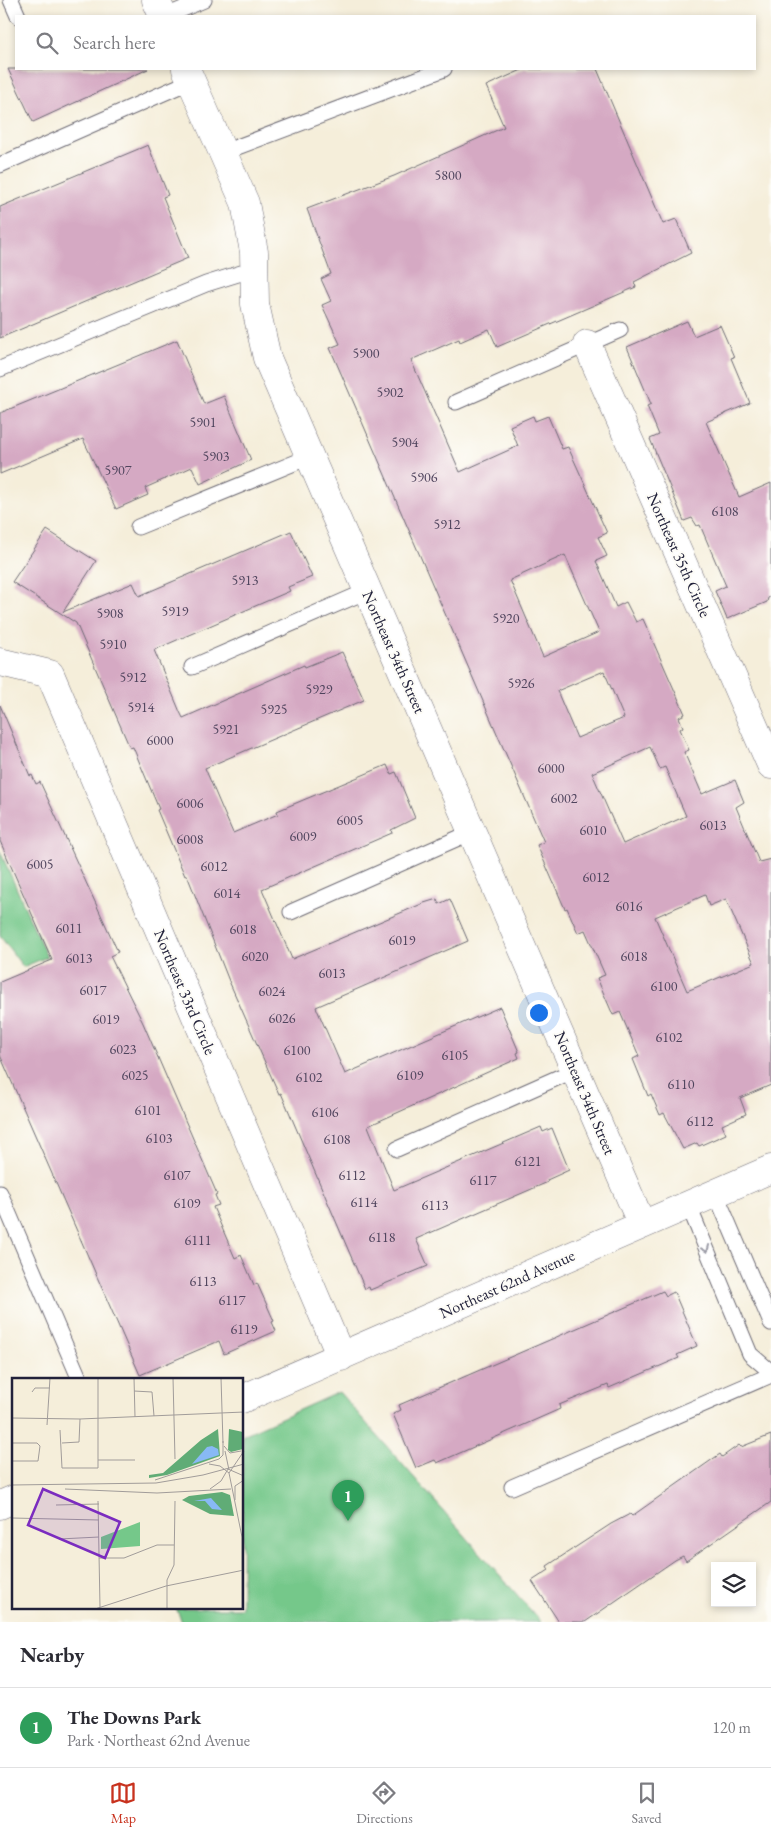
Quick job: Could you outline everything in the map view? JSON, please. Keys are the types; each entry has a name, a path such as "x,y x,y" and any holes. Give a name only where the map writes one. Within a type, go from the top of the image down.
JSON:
{"street":[{"path":"156,0 164,15"},
{"name":"Northeast 34th Street","path":"189,75 224,152 244,203 254,252 254,304 267,358 642,1225"},
{"name":"Northeast 35th Circle","path":"587,344 771,765"},
{"name":"Northeast 33rd Circle","path":"0,662 50,674 340,1357"},
{"name":"Northeast 62nd Avenue","path":"244,1399 771,1169"},
{"path":"0,1505 12,1500"}],"lane":[{"path":"11,0 18,15"},
{"path":"167,15 204,0"},
{"path":"224,152 441,70"},
{"path":"0,165 189,75"},
{"path":"0,369 206,284 254,269"},
{"path":"456,402 620,330"},
{"path":"138,527 309,457"},
{"path":"192,667 367,591"},
{"path":"291,912 472,832"},
{"path":"398,1149 575,1070"},
{"path":"715,1192 771,1322"},
{"path":"0,1193 79,1378"},
{"path":"512,1487 771,1373 750,1354 688,1204"}],"green space":[{"path":"0,851 47,957 23,967 0,936"},
{"path":"339,1392 541,1622 182,1622 177,1610 244,1610 244,1435"}],"building":[{"path":"8,69 146,70 33,122"},
{"path":"522,70 597,70 663,224 676,219 691,253 634,282 636,287 497,347 489,329 460,342 459,339 411,360 460,472 518,446 510,426 533,416 535,421 548,416 562,449 568,447 607,533 598,537 607,556 596,561 616,607 626,602 636,622 643,619 685,714 679,717 683,727 680,729 689,750 684,752 702,794 735,780 744,802 736,807 759,862 771,859 771,1085 740,1098 746,1114 722,1125 726,1134 699,1146 697,1143 683,1149 664,1113 660,1115 651,1094 648,1096 633,1059 639,1056 620,1012 613,1015 597,978 605,975 585,930 578,933 567,908 565,909 537,845 544,842 330,348 340,344 322,305 331,301 321,279 331,274 307,209 394,176 504,127 486,86","holes":["565,555 599,632 543,657 510,580","604,671 624,718 577,738 557,691","650,747 660,769 665,767 686,816 623,844 592,773","705,895 709,906 726,899 754,963 687,991 655,917"]},
{"path":"148,145 168,195 163,197 188,258 0,338 0,207"},
{"path":"687,321 694,336 720,325 734,357 731,358 750,403 706,422 739,497 771,483 771,596 767,602 727,619 715,591 726,586 700,525 697,526 692,518 684,521 650,439 659,435 647,406 651,404 627,347"},
{"path":"177,340 204,404 224,396 251,460 200,484 192,467 145,488 148,495 116,509 83,439 0,474 0,413"},
{"path":"47,530 96,561 63,612 133,583 139,596 291,531 312,577 288,587 290,591 154,650 183,718 304,665 305,667 342,652 364,700 205,768 233,833 278,814 277,811 387,765 391,774 396,772 415,818 391,830 392,833 262,889 292,959 424,903 437,899 439,904 450,899 468,941 316,1007 345,1074 500,1007 519,1052 517,1053 519,1058 368,1126 394,1190 541,1127 543,1132 552,1128 569,1170 547,1180 548,1182 416,1239 428,1266 370,1290 369,1287 365,1289 281,1093 279,1094 229,981 187,875 185,876 157,810 159,809 133,747 130,748 76,623 12,582"},
{"path":"0,705 30,776 32,775 36,784 40,782 118,952 110,956 143,1023 217,1194 215,1195 219,1205 213,1207 235,1258 241,1255 254,1285 257,1283 274,1321 272,1322 276,1331 224,1354 219,1341 140,1375 0,1055 0,982 52,960 0,841"},
{"path":"663,1291 666,1296 674,1292 697,1346 677,1355 679,1358 609,1388 608,1385 559,1405 560,1409 437,1463 435,1460 416,1468 393,1414 401,1410 399,1405"},
{"path":"771,1435 771,1502 686,1561 683,1556 675,1560 585,1622 559,1622 532,1581 549,1570 547,1566 611,1524 630,1514 632,1516 720,1454 722,1457 739,1445 741,1447"}],"place":[{"name":"The Downs Park","path":"348,1521"}]}
